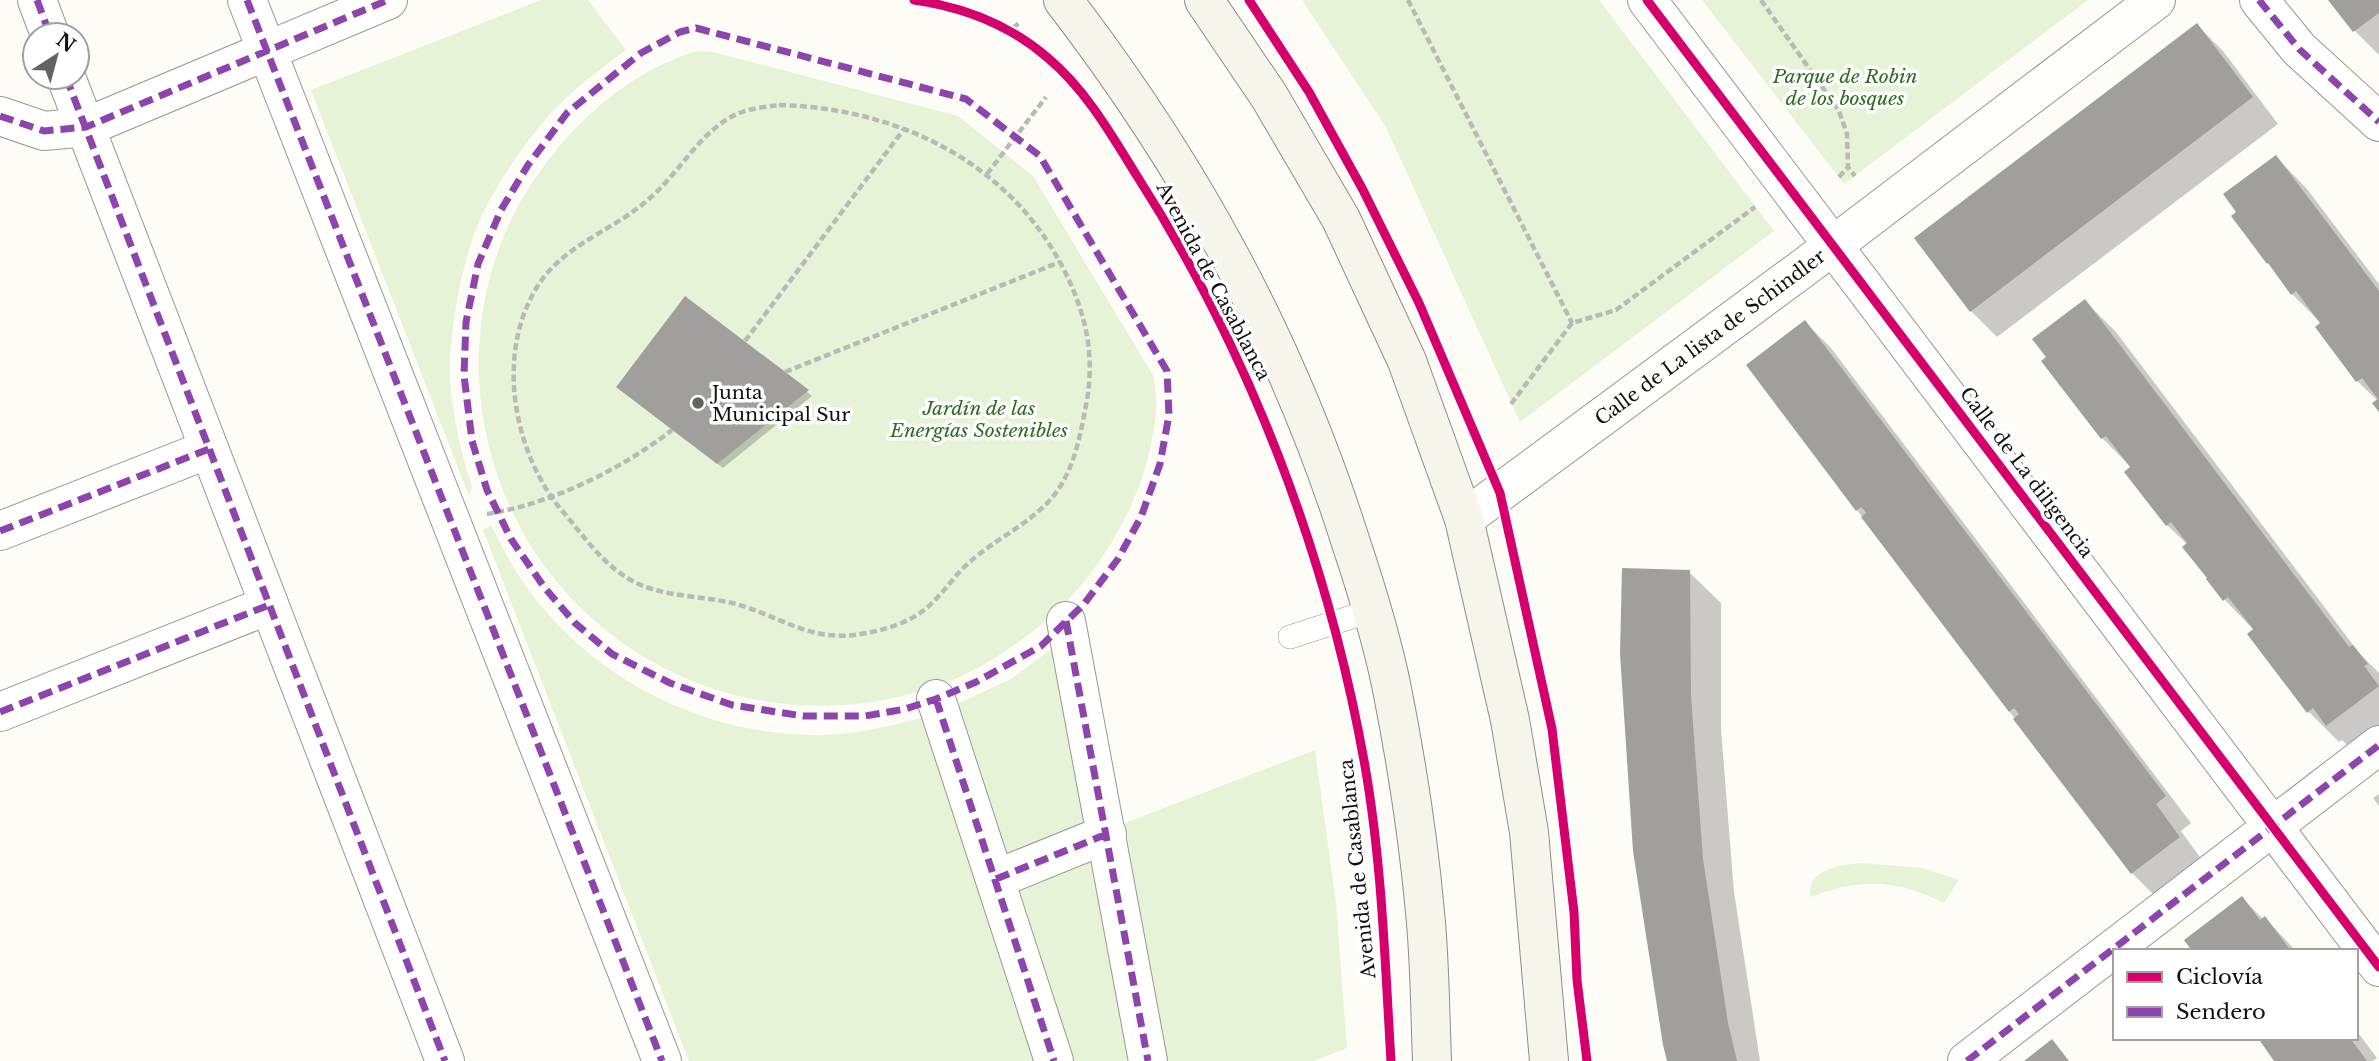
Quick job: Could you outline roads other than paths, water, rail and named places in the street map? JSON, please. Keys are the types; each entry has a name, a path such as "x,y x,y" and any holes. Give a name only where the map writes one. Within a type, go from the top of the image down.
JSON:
{"main road":[{"name":"Avenida de Casablanca","path":"1063,0 1121,78 1210,215 1249,290 1310,427 1341,511 1373,610 1391,682 1409,784 1426,913 1432,1061"},
{"path":"1204,0 1269,96 1341,219 1407,361 1464,519 1510,720 1529,832 1549,1061"}],"street":[{"path":"37,0 45,21"},
{"path":"247,0 662,1061"},
{"path":"0,116 44,131 86,127 388,0"},
{"name":"Calle de La diligencia","path":"1647,0 2379,967"},
{"name":"Calle de La lista de Schindler","path":"1464,519 2156,0"},
{"path":"2259,0 2299,49 2379,122"},
{"path":"72,91 445,1061"},
{"path":"0,531 209,449"},
{"path":"0,712 269,605"},
{"path":"1066,621 1148,1061"},
{"path":"936,699 1054,1061"},
{"path":"1967,1061 2379,745"},
{"path":"996,879 1107,834"}],"lane":[{"path":"1290,637 1373,610"}],"place":[{"name":"Junta Municipal Sur","path":"698,403"}],"park label":[{"name":"Parque de Robin de los bosques","path":"1845,87"},
{"name":"Jardín de las Energías Sostenibles","path":"979,419"}]}
